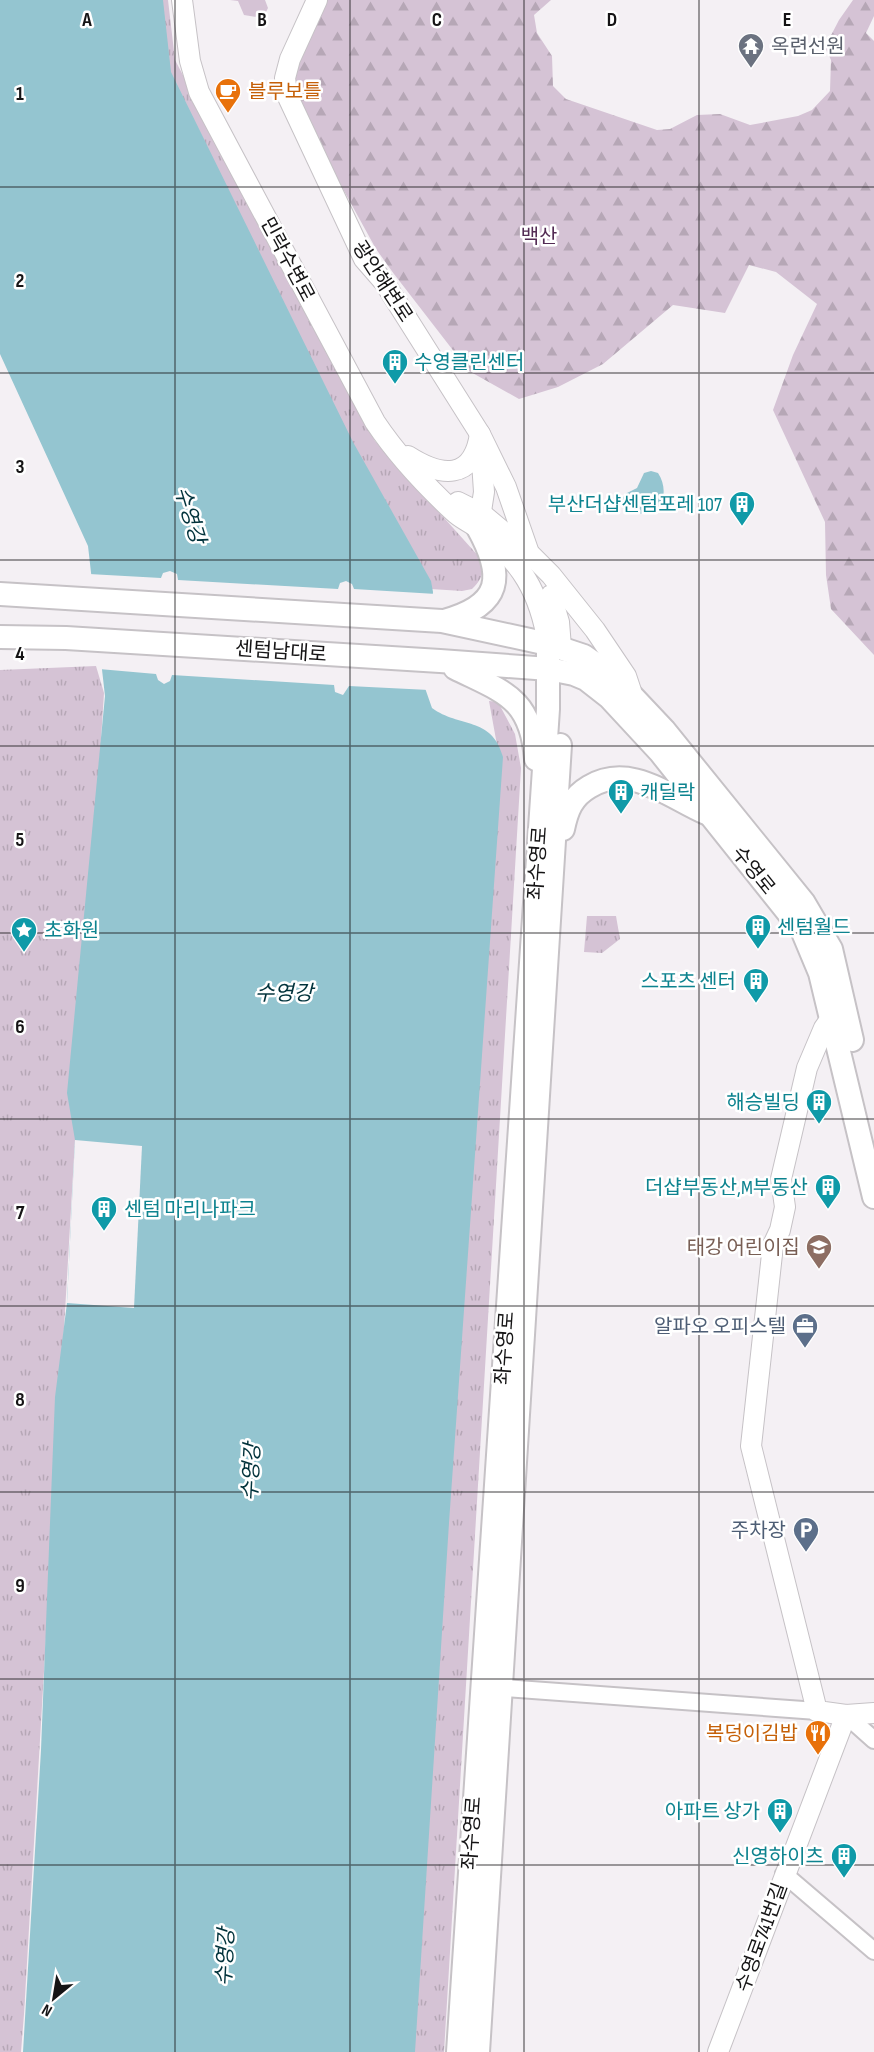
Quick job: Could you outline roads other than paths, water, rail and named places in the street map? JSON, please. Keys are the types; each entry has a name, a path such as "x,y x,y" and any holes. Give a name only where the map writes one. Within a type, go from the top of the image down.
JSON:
{"main road":[{"path":"442,621 466,615 480,605 491,590 496,571 480,521"},
{"name":"센텀남대로","path":"0,594 442,621 554,646"},
{"name":"센텀남대로","path":"0,637 66,638 555,670"},
{"name":"좌수영로","path":"458,2052 492,1687 554,847 562,716 554,646"},
{"name":"수영로","path":"554,646 584,656 615,678 633,696 664,730 804,903 831,950 838,1009 874,1197"},
{"path":"440,661 482,679 501,691 525,714 535,748 541,791"},
{"name":"좌수영로","path":"478,2052 492,1687 541,791 555,670"},
{"name":"수영로","path":"555,670 586,679 609,697 660,752 802,930 838,1009 874,1141"},
{"path":"554,847 562,833 568,807 584,790 602,779 628,777 651,785 680,802 708,813"}],"street":[{"name":"민락수변로","path":"182,0 190,61 199,92 389,444 456,514 480,521 529,553 551,594 559,622 554,646"},
{"name":"광안해변로","path":"317,0 285,78 293,112 364,259 384,282 480,434 484,492 480,521"},
{"path":"389,444 428,467 457,471 470,464 477,451 480,434"},
{"path":"480,434 506,487 529,553 551,575 595,630 626,676 633,696"},
{"name":"민락수변로","path":"480,521 528,580 540,603 554,646"},
{"path":"817,1712 750,1446 773,1245 780,1230 785,1207 781,1179 807,1068 815,1045 838,1009"},
{"path":"492,1687 846,1714 874,1713"},
{"path":"846,1714 874,1740"},
{"name":"수영로741번길","path":"718,2052 846,1714"},
{"path":"784,1874 874,1951"}],"water":[{"name":"수영강","path":"0,0 163,0 171,72 353,442 431,581 433,592 425,688 432,708 483,729 498,744 503,757 449,1523 415,2052 23,2052 41,1750 55,1397 67,1303 75,1140 67,1093 105,696 88,546 0,354"},
{"path":"651,471 658,473 661,478 664,489 662,500 650,513 630,514 623,508 621,501 625,494 637,488 644,473"}],"place":[{"name":"옥련선원","path":"751,69"},
{"name":"블루보틀","path":"228,114"},
{"name":"수영클린센터","path":"395,385"},
{"name":"부산더샵센텀포레 107","path":"742,527"},
{"name":"캐딜락","path":"621,815"},
{"name":"센텀월드","path":"758,950"},
{"name":"초화원","path":"24,953"},
{"name":"스포츠 센터","path":"756,1004"},
{"name":"해승빌딩","path":"819,1125"},
{"name":"더샵부동산,M부동산","path":"828,1210"},
{"name":"센텀 마리나파크","path":"104,1232"},
{"name":"태강 어린이집","path":"819,1270"},
{"name":"알파오 오피스텔","path":"805,1349"},
{"name":"주차장","path":"806,1553"},
{"name":"복덩이김밥","path":"818,1756"},
{"name":"아파트 상가","path":"780,1834"},
{"name":"신영하이츠","path":"844,1879"}],"park label":[{"name":"백산","path":"539,236"}]}
